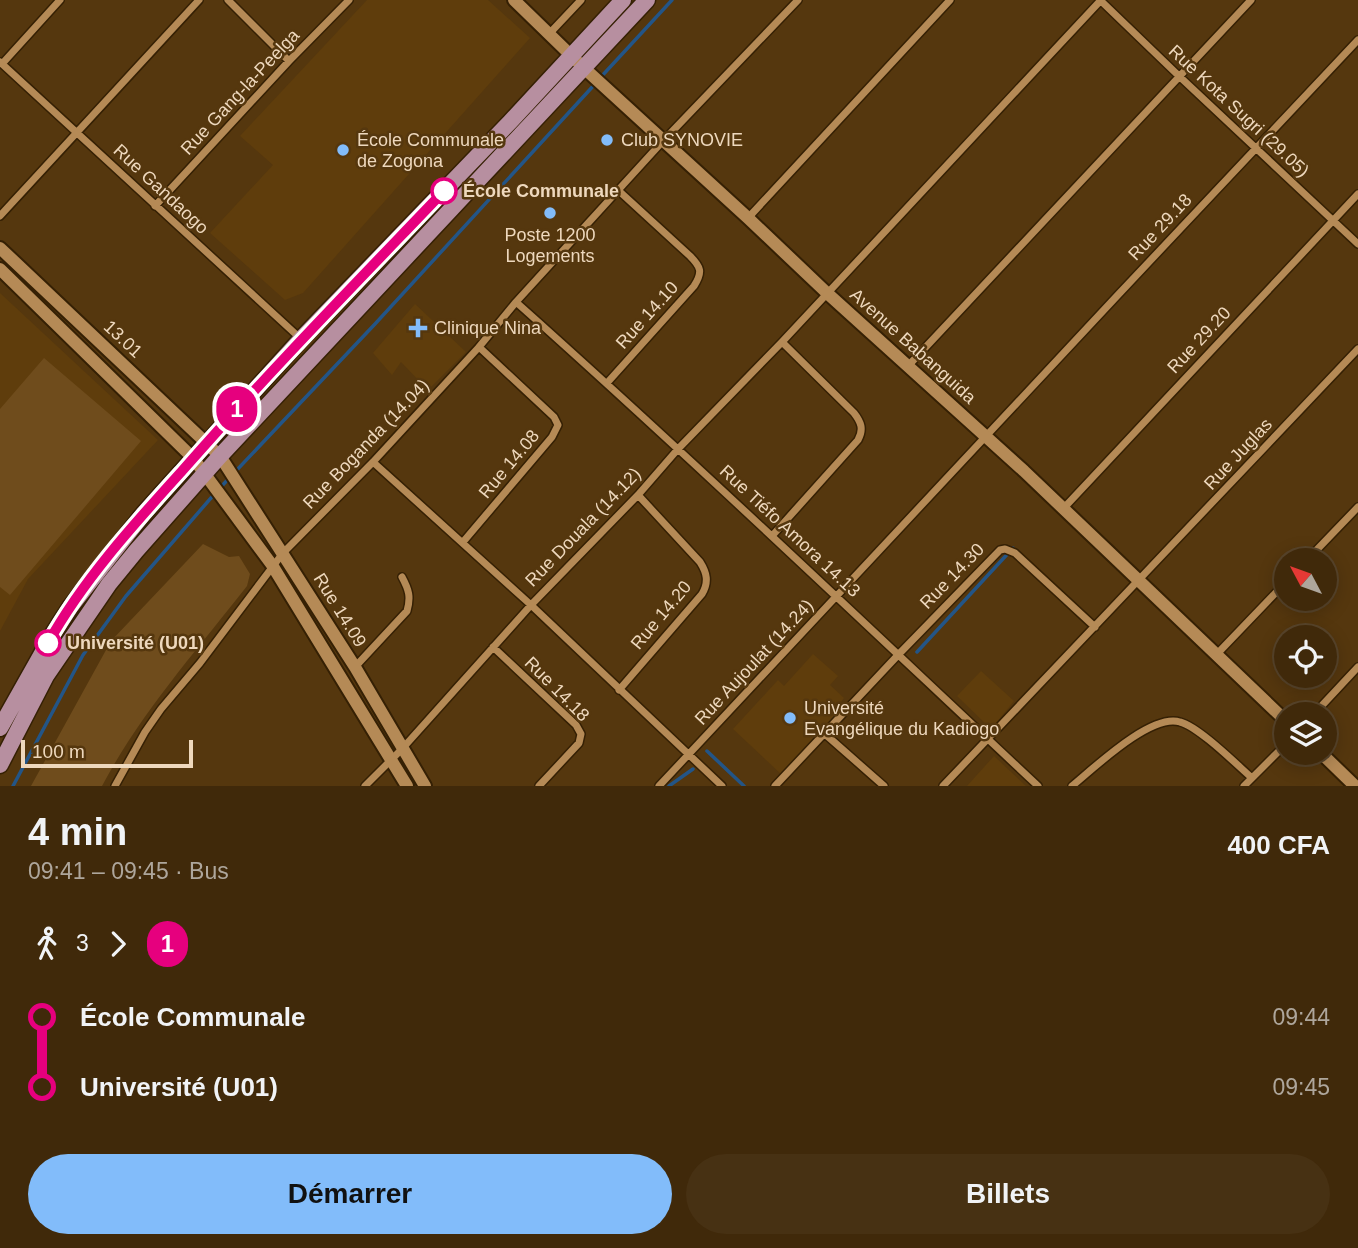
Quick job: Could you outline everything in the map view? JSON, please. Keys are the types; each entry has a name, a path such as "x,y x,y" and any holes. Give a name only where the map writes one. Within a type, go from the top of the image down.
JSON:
{"main road":[{"path":"0,728 71,606 144,513 301,340 623,0"},
{"path":"0,765 46,676 89,612 136,551 204,473 647,0"}],"street":[{"path":"1,63 60,0"},
{"path":"0,216 199,0"},
{"path":"229,0 289,61"},
{"name":"Rue Gang-la-Peelga","path":"155,206 349,0"},
{"name":"Avenue Babanguida","path":"514,0 827,293 986,436 1274,709"},
{"path":"549,34 581,0"},
{"name":"Rue Boganda (14.04)","path":"115,786 150,724 200,663 283,552 373,462 480,347 516,303 663,141 798,0"},
{"path":"748,218 950,0"},
{"name":"Rue Kota Sugri (29.05)","path":"1101,0 1358,244"},
{"name":"Rue Douala (14.12)","path":"365,786 402,749 531,605 638,495 678,449 782,342 1101,0"},
{"path":"908,366 1251,0"},
{"name":"Rue 29.18","path":"986,436 1358,40"},
{"name":"Rue Gandaogo","path":"1,63 301,340"},
{"name":"Rue 14.10","path":"607,383 695,286 700,269 697,263 619,191"},
{"name":"Rue 29.20","path":"1063,509 1358,194"},
{"name":"13.01","path":"0,248 220,456"},
{"name":"13.01","path":"0,269 193,458 204,473"},
{"name":"Rue Tiéfo Amora 14.13","path":"516,303 607,383 1038,786"},
{"path":"772,536 858,440 862,430 859,419 782,342"},
{"name":"Rue 14.08","path":"463,542 552,438 558,425 554,417 480,347"},
{"name":"Rue Juglas","path":"943,786 1358,349"},
{"name":"Rue Aujoulat (14.24)","path":"659,786 986,436"},
{"name":"Rue 14.09","path":"220,456 355,667 425,786"},
{"path":"373,462 531,605 722,786"},
{"name":"Rue 14.09","path":"204,473 272,565 407,786"},
{"name":"Rue 14.20","path":"619,690 702,594 707,581 706,572 700,562 638,495"},
{"path":"1319,548 1358,507"},
{"name":"Rue 14.30","path":"899,654 995,554 1005,549 1015,553 1094,627"},
{"path":"355,667 407,611 411,600 409,588 402,577"},
{"path":"1217,654 1274,595"},
{"name":"Rue 14.18","path":"493,647 576,725 581,734 579,743 539,786"},
{"path":"775,786 899,654"},
{"path":"1325,702 1358,667"},
{"path":"1072,786 1142,730 1169,721 1179,721 1192,727 1252,778"},
{"path":"825,733 884,786"},
{"path":"1244,786 1274,756"},
{"path":"1333,765 1355,786"}],"shaded area":[{"name":"École Communale de Zogona","path":"367,0 488,0 530,38 303,293 285,300 210,233 273,165 240,136"},
{"path":"0,293 158,440 28,579 0,631"},
{"name":"Clinique Nina","path":"415,304 466,352 428,390 401,362 392,375 373,353"},
{"path":"44,358 141,441 10,595 0,587 0,409"},
{"path":"203,544 229,557 239,556 250,574 247,586 151,708 102,786 31,786 111,641"},
{"name":"Université Evangélique du Kadiogo","path":"813,654 838,676 830,685 844,698 841,702 846,707 782,775 733,729 778,680 784,686"},
{"path":"981,671 1014,701 991,729 957,696"},
{"path":"994,756 1026,786 967,786"}],"waterway":[{"path":"600,78 672,0"},
{"path":"13,786 83,655 126,596 217,491 375,324 595,84"},
{"path":"917,652 1013,548"},
{"path":"707,751 744,786"},
{"path":"669,786 693,769"}],"bus line":[{"name":"1","path":"48,643 71,606 144,513 301,340 444,191"}],"place":[{"name":"Club SYNOVIE","path":"607,140"},
{"name":"École Communale de Zogona","path":"343,150"},
{"name":"École Communale","path":"444,191"},
{"name":"Poste 1200 Logements","path":"550,213"},
{"name":"Clinique Nina","path":"418,328"},
{"name":"Université (U01)","path":"48,643"},
{"name":"Université Evangélique du Kadiogo","path":"790,718"}]}
